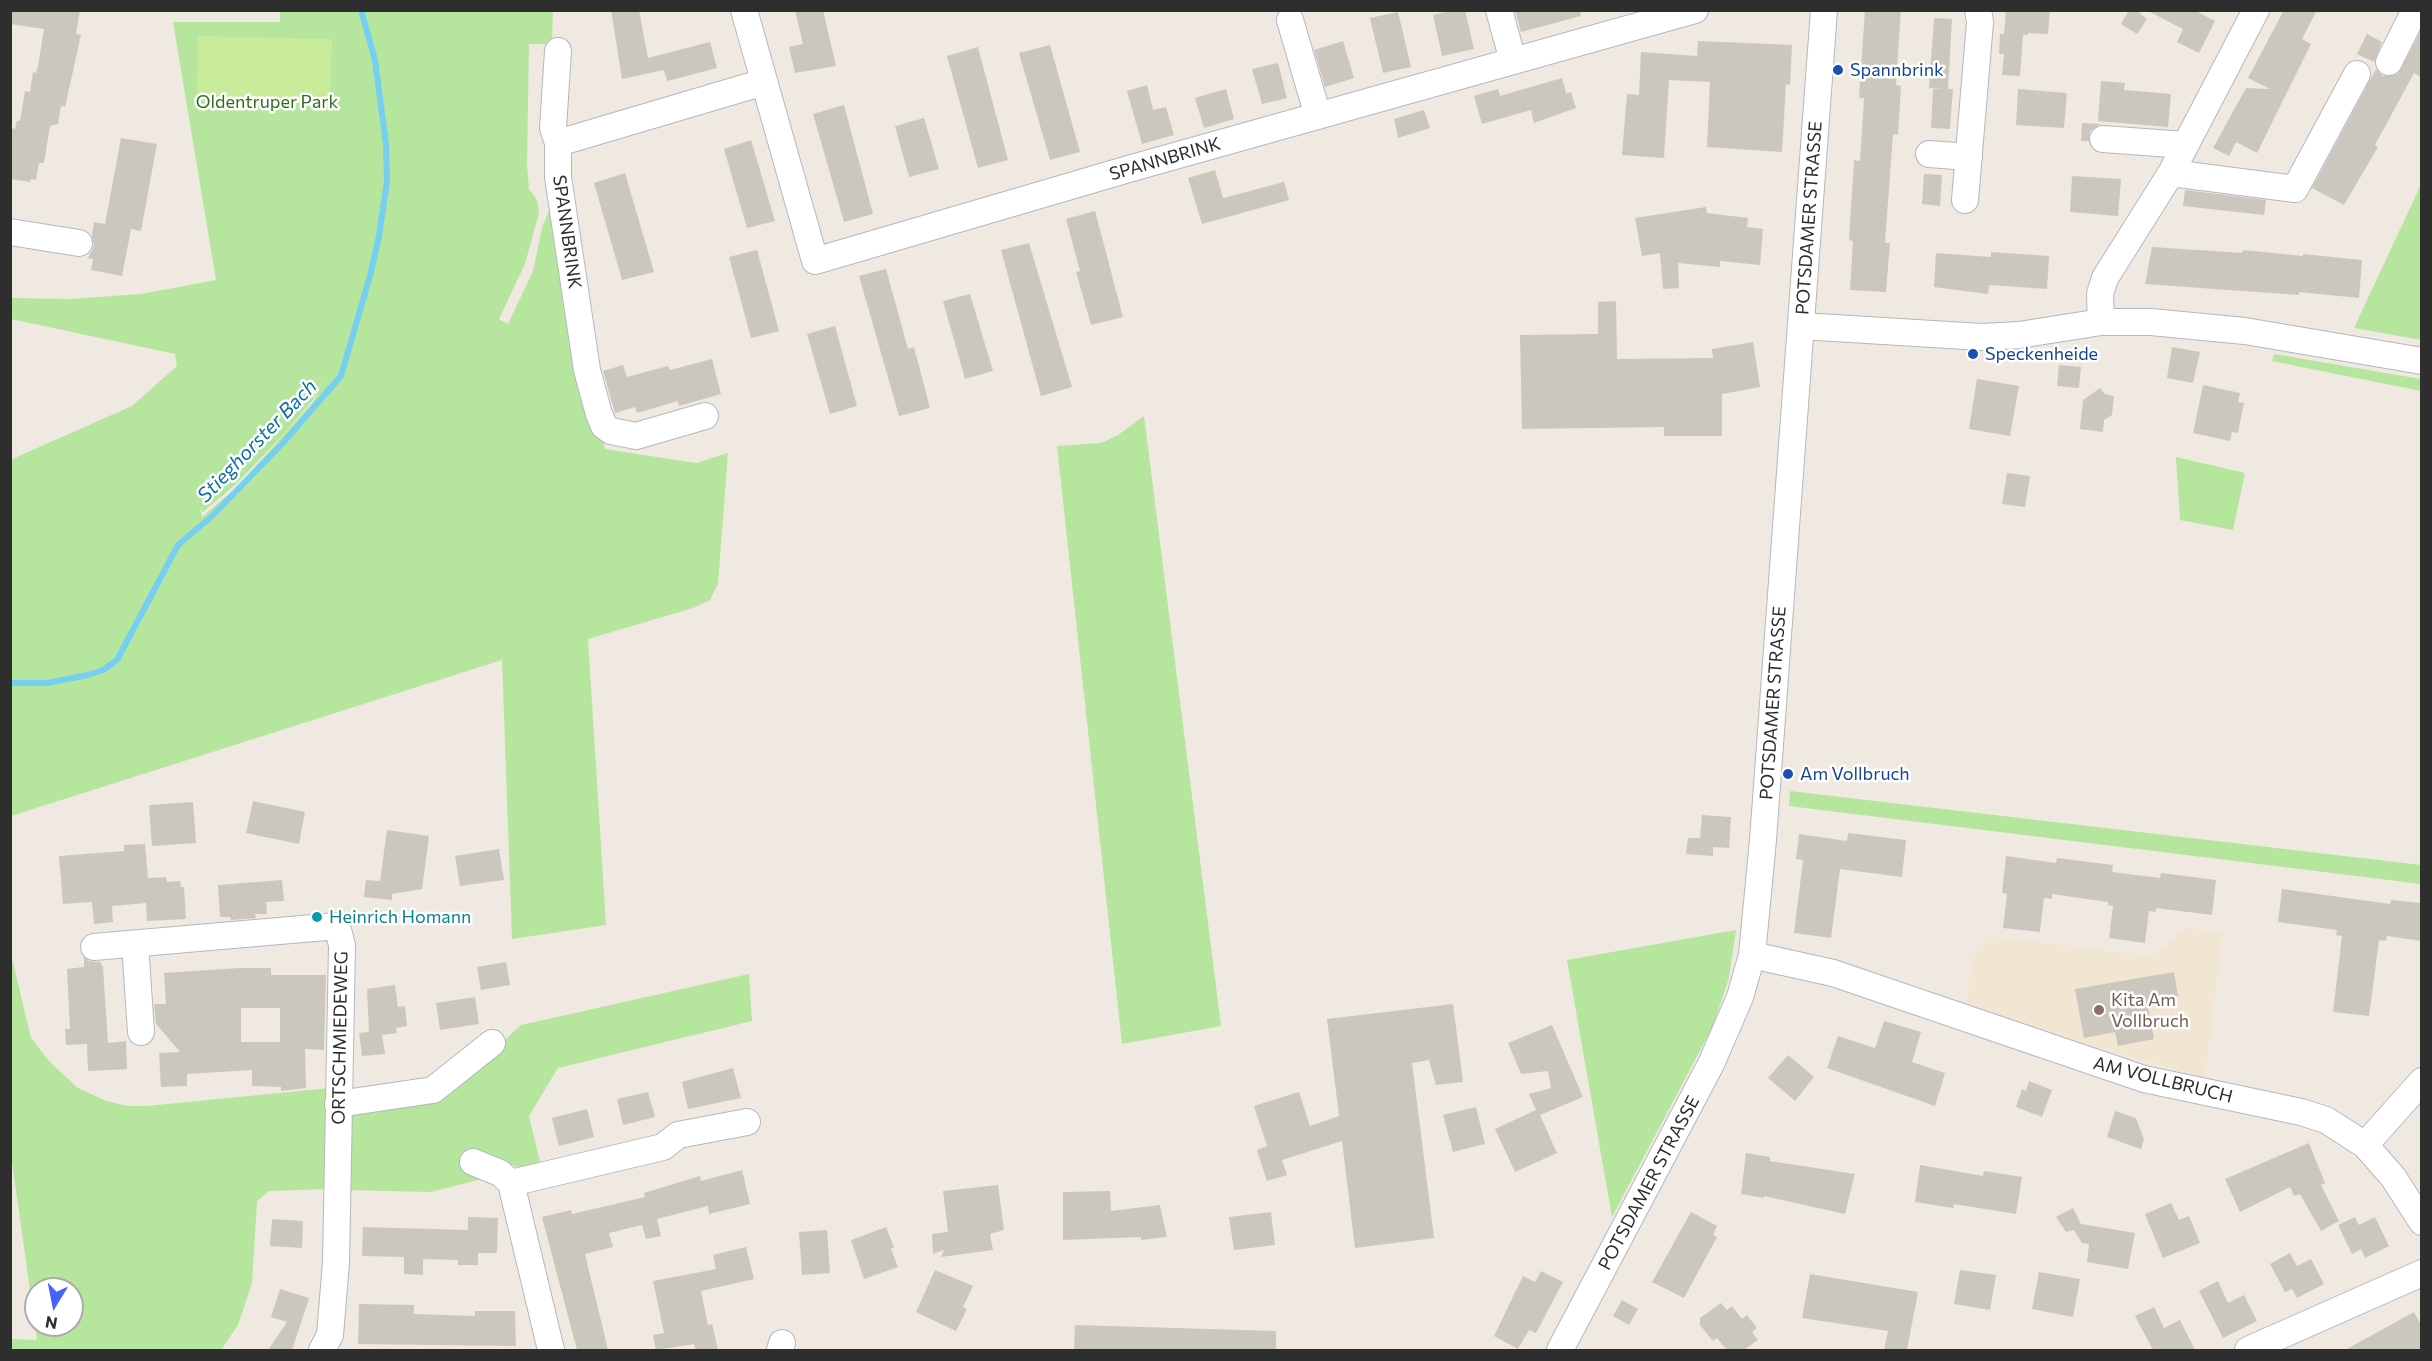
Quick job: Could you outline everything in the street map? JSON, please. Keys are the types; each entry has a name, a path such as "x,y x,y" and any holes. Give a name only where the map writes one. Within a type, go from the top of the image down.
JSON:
{"street":[{"name":"SPANNBRINK","path":"744,10 814,261 1695,10"},
{"path":"1499,10 1513,61"},
{"name":"POTSDAMER STRASSE","path":"1560,1350 1728,1031 1752,955 1763,851 1824,10"},
{"path":"1965,200 1980,22 1978,10"},
{"path":"2389,62 2415,10"},
{"path":"2101,322 2100,294 2104,278 2171,173 2250,13"},
{"path":"1290,20 1318,116"},
{"path":"558,51 553,128 558,142 764,82"},
{"path":"2171,173 2295,189 2356,74"},
{"path":"2103,139 2186,145"},
{"name":"SPANNBRINK","path":"558,142 558,177 587,370 604,426 622,435 636,436 705,416"},
{"path":"1929,154 1969,157"},
{"path":"10,232 79,243"},
{"path":"1801,326 1982,337 2019,335 2101,322 2151,322 2245,331 2421,361"},
{"name":"ORTSCHMIEDEWEG","path":"94,947 338,926 342,945 336,1263 330,1335 322,1350"},
{"path":"135,944 141,1032"},
{"name":"AM VOLLBRUCH","path":"1752,955 1833,973 2144,1079 2301,1112 2344,1129 2366,1145 2393,1177 2421,1222"},
{"path":"338,1104 433,1090 492,1043"},
{"path":"2366,1145 2421,1081"},
{"path":"511,1183 663,1148 678,1135 747,1122"},
{"path":"473,1162 500,1173 511,1183 550,1350"},
{"path":"2248,1350 2421,1273"}],"shaded area":[{"name":"Kita Am Vollbruch","path":"2185,928 2223,932 2205,1078 2053,1035 1966,1003 1973,957 1993,937 2154,956"}],"green space":[{"name":"Oldentruper Park","path":"280,10 553,11 552,44 529,44 527,164 529,189 537,200 539,213 525,264 499,319 508,324 533,271 542,228 555,196 583,371 605,449 696,463 728,453 718,584 710,600 693,608 588,639 606,925 512,939 502,660 11,816 10,460 132,406 177,366 175,354 11,319 11,298 70,299 141,294 216,280 173,22 280,22","holes":["324,378 314,401 237,487 202,517 200,508 203,512 236,484 283,435 313,400"]},
{"name":"Oldentruper Park","path":"198,36 332,39 330,104 197,101"},
{"path":"2421,184 2421,340 2354,328 2404,221"},
{"path":"2274,354 2421,379 2421,391 2272,361"},
{"path":"1144,416 1221,1026 1122,1044 1057,446 1101,443 1118,435"},
{"path":"2176,457 2245,473 2233,530 2180,520"},
{"path":"1790,791 2421,865 2421,884 1789,806"},
{"path":"1736,930 1729,978 1713,1026 1612,1217 1567,960"},
{"path":"10,950 31,1038 50,1062 78,1088 104,1100 126,1106 147,1106 330,1088 328,1189 269,1191 257,1201 252,1283 238,1325 221,1350 11,1350 11,1339 84,1337 84,1277 28,1277 10,1148"},
{"path":"749,974 752,1021 558,1068 529,1116 541,1166 520,1167 496,1161 490,1177 430,1192 347,1190 348,1112 446,1094 521,1025"}],"building":[{"path":"10,10 80,10 76,34 81,35 65,107 61,106 58,124 50,126 44,163 39,163 36,180 31,179 30,182 10,179 10,128 15,129 17,121 20,121 25,91 30,92 33,72 36,73 38,66 44,29 10,24"},
{"path":"611,10 639,10 648,58 710,42 717,68 667,81 664,70 622,79"},
{"path":"795,10 823,10 836,66 795,73 789,47 803,44"},
{"path":"1465,10 1474,49 1442,56 1433,15"},
{"path":"1515,10 1580,10 1581,16 1521,32"},
{"path":"1865,10 1901,10 1896,85 1901,86 1898,135 1893,134 1885,243 1890,243 1886,292 1850,290 1853,241 1849,240 1854,160 1860,161 1864,98 1859,98"},
{"path":"2006,10 2050,10 2048,34 2023,35 2020,76 2002,75 2004,54 1999,54 2000,34 2004,34"},
{"path":"2129,10 2136,10 2147,19 2137,34 2121,24"},
{"path":"2146,10 2194,10 2215,21 2199,53 2177,42 2183,29"},
{"path":"2284,10 2317,10 2302,39 2311,44 2257,153 2236,142 2229,156 2213,148 2246,88 2270,89 2248,78"},
{"path":"1398,12 1411,67 1383,73 1370,18"},
{"path":"1934,18 1952,19 1948,89 1953,89 1950,129 1931,128 1933,89 1943,89 1929,88"},
{"path":"2421,31 2421,77 2414,73 2375,145 2378,147 2344,205 2312,188 2376,69 2383,76 2398,74"},
{"path":"2367,34 2382,42 2374,62 2357,54"},
{"path":"1343,41 1354,78 1325,87 1314,50"},
{"path":"1698,41 1792,45 1790,85 1786,84 1782,152 1707,147 1710,82 1669,80 1664,158 1622,155 1627,94 1639,95 1641,52 1697,56"},
{"path":"1050,45 1080,152 1050,160 1019,53"},
{"path":"978,47 1008,160 978,168 947,56"},
{"path":"1278,63 1287,98 1262,104 1252,69"},
{"path":"1562,78 1566,93 1571,92 1576,108 1534,123 1531,110 1482,124 1474,96 1498,89 1500,96"},
{"path":"2101,81 2125,83 2124,90 2171,94 2168,127 2098,121"},
{"path":"1147,85 1153,110 1166,107 1174,135 1142,144 1127,91"},
{"path":"1226,89 1234,119 1204,128 1195,98"},
{"path":"2018,89 2067,93 2064,128 2016,125"},
{"path":"844,105 873,214 844,222 813,114"},
{"path":"1424,110 1430,128 1398,138 1394,119"},
{"path":"924,118 939,169 909,177 895,126"},
{"path":"2082,123 2100,124 2090,131 2089,141 2081,141"},
{"path":"121,138 157,144 141,231 131,229 122,276 91,270 93,259 88,258 94,246 92,236 94,222 105,224"},
{"path":"751,140 775,221 747,228 724,149"},
{"path":"1215,170 1223,198 1284,182 1289,200 1202,224 1188,178"},
{"path":"625,173 654,272 622,280 594,183"},
{"path":"1924,174 1942,175 1940,206 1922,204"},
{"path":"2072,176 2121,179 2118,216 2070,212"},
{"path":"2185,190 2266,200 2264,215 2183,206"},
{"path":"1706,207 1707,213 1748,218 1747,227 1763,229 1760,265 1720,261 1720,267 1678,263 1679,288 1663,289 1660,253 1642,256 1635,218"},
{"path":"1095,211 1123,317 1091,325 1076,272 1080,271 1066,219"},
{"path":"1029,243 1072,387 1041,396 1001,250"},
{"path":"2152,247 2242,253 2243,250 2362,260 2359,298 2299,292 2299,295 2145,284"},
{"path":"757,250 779,331 751,338 729,257"},
{"path":"1991,252 2049,256 2047,289 1989,285 1988,294 1934,287 1936,253 1991,257"},
{"path":"886,269 908,349 914,347 930,408 899,416 859,276"},
{"path":"970,294 993,371 965,379 943,301"},
{"path":"1616,301 1617,359 1713,358 1712,349 1753,342 1760,387 1722,394 1722,436 1664,436 1664,427 1522,429 1520,335 1598,334 1598,302"},
{"path":"835,326 857,406 830,414 807,334"},
{"path":"2172,347 2200,352 2193,383 2167,378"},
{"path":"712,359 721,394 679,406 678,401 637,413 635,407 615,413 603,371 623,365 627,377 668,366 670,370"},
{"path":"2059,365 2081,367 2079,388 2057,386"},
{"path":"1977,379 2019,386 2010,436 1969,429"},
{"path":"2203,385 2240,393 2238,402 2244,403 2238,433 2232,432 2230,441 2193,433"},
{"path":"2100,388 2105,394 2114,396 2112,415 2104,420 2103,432 2080,429 2083,400"},
{"path":"2007,473 2030,476 2025,507 2002,504"},
{"path":"253,801 305,812 299,844 246,833"},
{"path":"193,802 196,843 152,846 149,805"},
{"path":"1702,815 1731,817 1729,848 1713,847 1713,856 1686,854 1688,838 1700,838"},
{"path":"387,830 429,836 422,889 392,894 392,900 364,897 366,880 380,881"},
{"path":"1848,833 1906,840 1902,877 1840,869 1831,938 1794,933 1803,860 1796,859 1799,834 1847,841"},
{"path":"145,844 148,878 166,877 167,882 180,881 181,887 184,887 186,919 147,921 146,903 112,906 113,922 94,924 92,902 63,904 59,856 124,851 124,845"},
{"path":"499,849 504,880 460,886 455,856"},
{"path":"2006,856 2056,863 2057,858 2113,865 2112,872 2160,878 2161,873 2216,880 2212,915 2156,908 2156,912 2149,911 2145,943 2109,938 2113,906 2108,905 2108,902 2052,894 2052,899 2044,898 2040,932 2003,928 2007,894 2002,893"},
{"path":"282,880 284,901 266,902 267,914 255,914 256,918 231,920 230,917 220,917 218,885"},
{"path":"2282,889 2390,904 2391,900 2421,903 2421,941 2387,936 2386,941 2379,940 2369,1016 2333,1012 2342,936 2336,935 2337,930 2278,922"},
{"path":"84,957 88,961 100,962 103,967 108,1043 126,1041 127,1069 88,1071 87,1044 66,1045 65,1029 70,1029 67,969 84,967"},
{"path":"506,962 510,985 481,990 477,967"},
{"path":"271,968 271,975 326,975 324,1050 305,1049 306,1088 281,1091 281,1087 252,1086 252,1070 187,1074 187,1086 161,1087 159,1053 180,1052 156,1024 154,1004 166,1004 164,973","holes":["241,1008 280,1008 280,1042 241,1042"]},
{"path":"2174,972 2178,996 2147,1002 2154,1039 2118,1046 2115,1032 2084,1038 2075,989"},
{"path":"395,985 398,1007 405,1006 407,1026 396,1028 397,1033 382,1035 385,1054 362,1056 359,1033 369,1032 367,989"},
{"path":"475,997 479,1024 440,1030 436,1003"},
{"path":"1453,1004 1463,1082 1436,1085 1429,1060 1412,1063 1434,1238 1355,1248 1342,1141 1282,1160 1287,1175 1267,1181 1257,1150 1267,1146 1254,1106 1299,1092 1310,1126 1339,1116 1327,1019"},
{"path":"1884,1021 1921,1032 1912,1062 1945,1073 1935,1106 1827,1068 1838,1036 1875,1048"},
{"path":"1552,1025 1583,1097 1540,1115 1557,1153 1515,1172 1495,1129 1536,1110 1529,1094 1551,1088 1548,1071 1521,1074 1508,1043"},
{"path":"1788,1055 1814,1077 1795,1101 1768,1078"},
{"path":"733,1068 741,1098 688,1109 682,1082"},
{"path":"2029,1081 2052,1090 2042,1117 2016,1107 2022,1089 2026,1091"},
{"path":"648,1092 655,1117 623,1125 617,1099"},
{"path":"1476,1107 1485,1144 1453,1152 1443,1115"},
{"path":"587,1109 594,1137 559,1146 552,1118"},
{"path":"2115,1111 2136,1118 2144,1139 2141,1149 2107,1137"},
{"path":"2309,1143 2325,1183 2321,1185 2339,1221 2321,1231 2300,1194 2294,1196 2290,1187 2240,1212 2225,1179"},
{"path":"1746,1153 1770,1157 1770,1161 1855,1174 1845,1214 1764,1196 1764,1198 1741,1194"},
{"path":"1920,1165 1983,1176 1984,1171 2022,1177 2016,1214 1954,1204 1953,1208 1915,1202"},
{"path":"742,1170 750,1204 709,1214 708,1206 657,1219 661,1236 646,1239 642,1225 609,1233 613,1247 585,1254 608,1350 577,1350 542,1217 571,1210 572,1214 645,1197 644,1193 700,1176 701,1181"},
{"path":"998,1185 1004,1230 990,1234 993,1250 941,1257 944,1250 933,1254 932,1234 948,1232 943,1191"},
{"path":"1110,1191 1111,1211 1160,1205 1167,1237 1141,1240 1141,1237 1063,1240 1063,1192"},
{"path":"2171,1203 2179,1220 2189,1216 2200,1243 2163,1258 2145,1214"},
{"path":"2073,1208 2081,1224 2135,1233 2128,1269 2087,1262 2089,1244 2082,1243 2074,1230 2066,1232 2056,1217"},
{"path":"1271,1212 1275,1245 1234,1250 1229,1217"},
{"path":"1691,1212 1717,1226 1713,1235 1717,1237 1684,1298 1652,1282"},
{"path":"468,1217 498,1218 497,1253 478,1253 478,1265 458,1265 458,1260 423,1259 423,1275 404,1274 404,1257 362,1256 363,1227 468,1230"},
{"path":"2355,1217 2359,1225 2375,1217 2389,1246 2365,1258 2361,1249 2352,1254 2338,1225"},
{"path":"272,1219 303,1221 302,1248 270,1246"},
{"path":"886,1227 894,1247 891,1249 898,1267 864,1279 851,1240"},
{"path":"827,1230 830,1273 802,1275 799,1232"},
{"path":"746,1247 754,1279 701,1291 708,1325 712,1324 718,1350 696,1350 694,1344 656,1350 653,1335 664,1333 653,1281 716,1269 713,1255"},
{"path":"2290,1253 2297,1266 2311,1259 2324,1284 2297,1298 2292,1289 2285,1292 2270,1264"},
{"path":"935,1270 973,1286 963,1307 967,1309 956,1331 916,1312"},
{"path":"1960,1270 1996,1275 1990,1310 1954,1304"},
{"path":"1541,1271 1563,1282 1536,1333 1529,1330 1518,1349 1494,1336 1523,1276 1535,1282"},
{"path":"2039,1272 2080,1279 2073,1317 2032,1309"},
{"path":"1810,1274 1918,1292 1907,1350 1884,1350 1888,1331 1802,1318"},
{"path":"2218,1281 2228,1303 2244,1295 2257,1321 2223,1338 2199,1291"},
{"path":"280,1289 309,1298 292,1350 268,1350 287,1322 271,1317"},
{"path":"1622,1300 1638,1309 1629,1325 1613,1316"},
{"path":"1721,1303 1727,1310 1732,1306 1742,1319 1747,1315 1757,1328 1752,1332 1758,1340 1744,1350 1727,1350 1717,1338 1713,1341 1700,1325 1700,1318"},
{"path":"359,1304 414,1305 414,1314 475,1316 475,1311 515,1311 516,1346 358,1344"},
{"path":"2154,1307 2164,1328 2180,1320 2195,1350 2153,1350 2135,1316"},
{"path":"2414,1312 2421,1325 2421,1350 2345,1350"},
{"path":"1075,1325 1276,1331 1276,1350 1074,1350"}],"waterway":[{"name":"Stieghorster Bach","path":"10,683 47,683 88,675 103,670 117,660 178,545 211,517 282,444 341,376 370,276 379,236 387,181 386,144 375,60 361,10"}],"place":[{"name":"Spannbrink","path":"1838,70"},
{"name":"Speckenheide","path":"1973,354"},
{"name":"Am Vollbruch","path":"1788,774"},
{"name":"Heinrich Homann","path":"317,917"},
{"name":"Kita Am Vollbruch","path":"2099,1010"}]}
